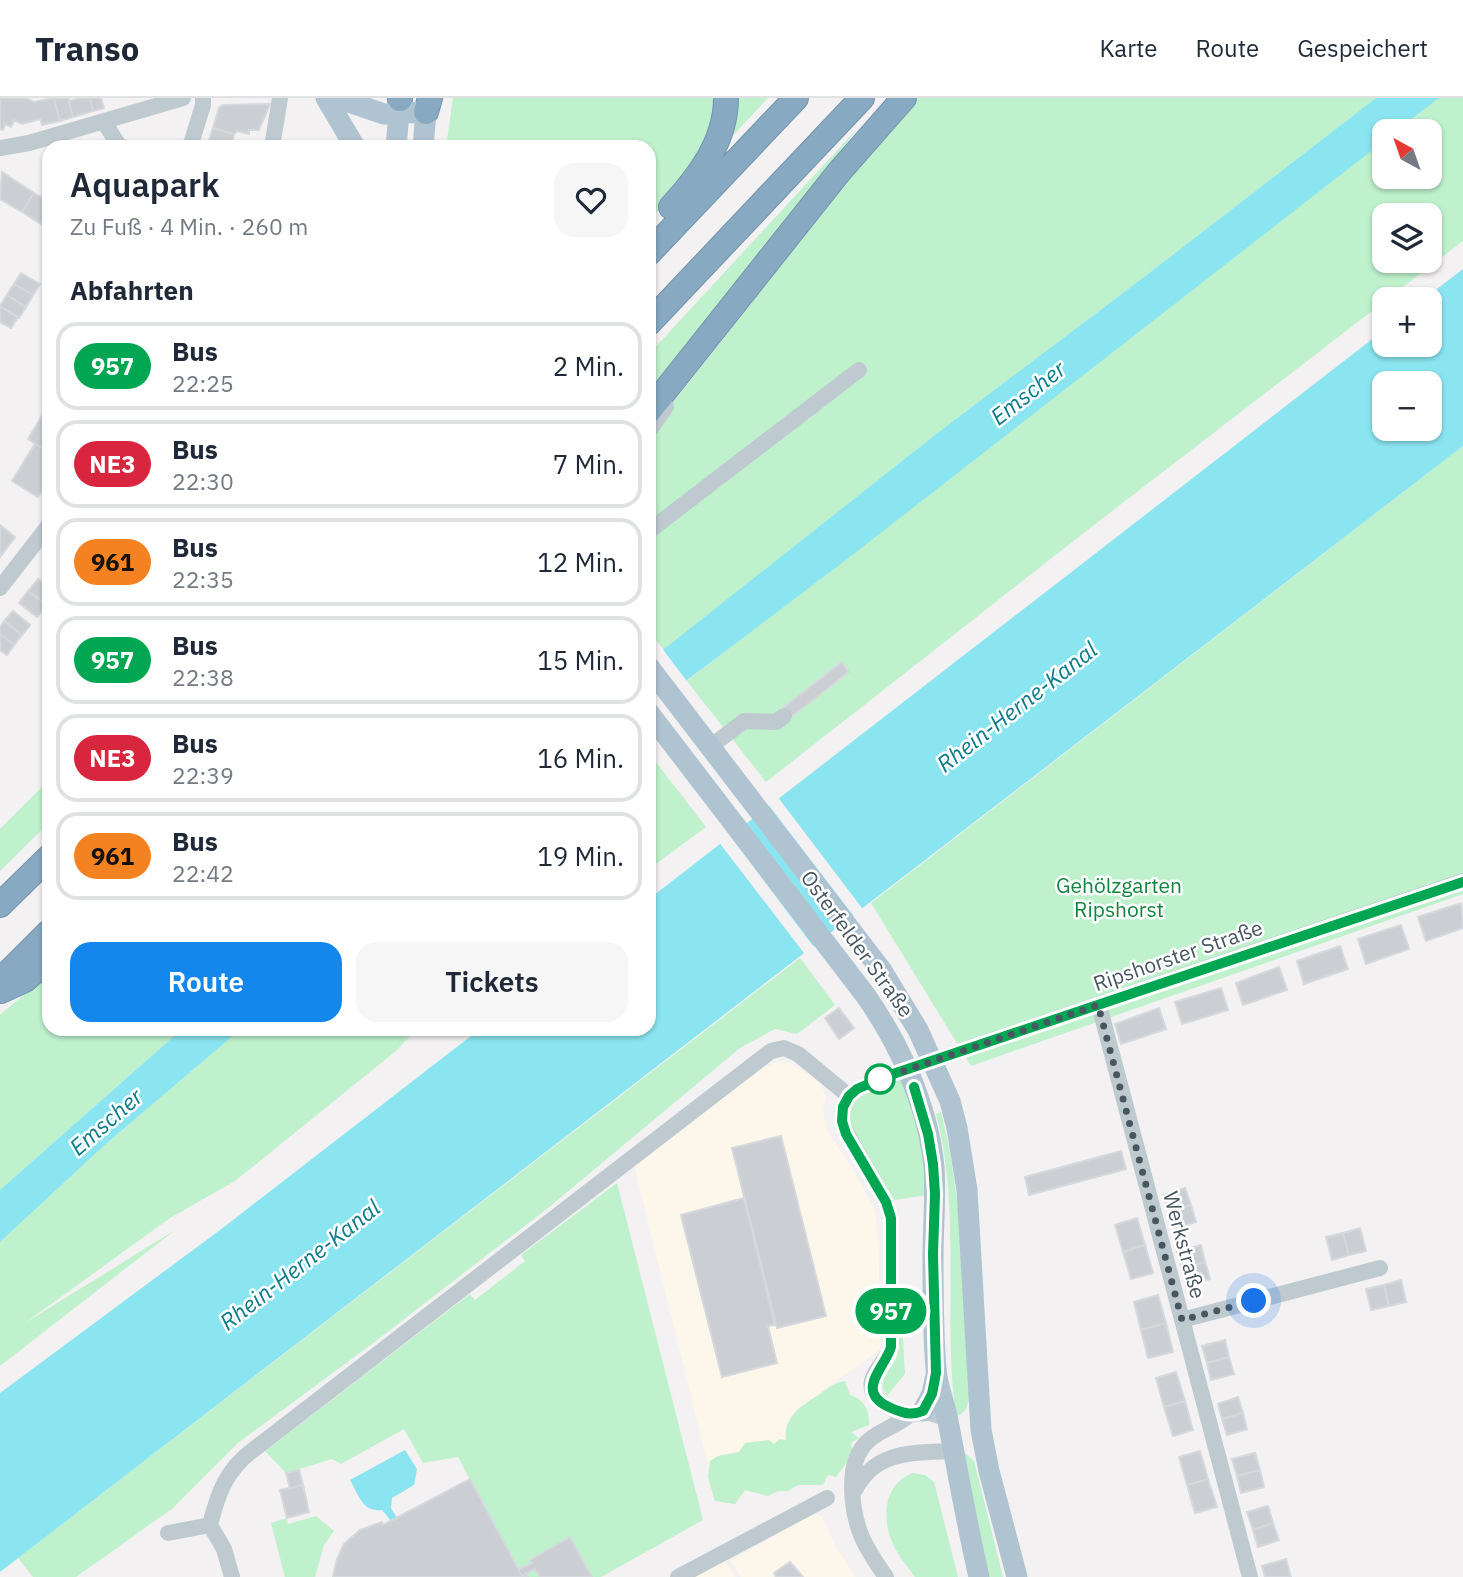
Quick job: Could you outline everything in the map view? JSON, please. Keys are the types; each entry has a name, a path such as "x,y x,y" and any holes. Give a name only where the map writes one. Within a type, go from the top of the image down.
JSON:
{"highway":[{"path":"656,224 687,190 709,157 721,131 726,98"},
{"path":"656,246 796,98"},
{"path":"656,316 862,98"},
{"path":"656,402 839,172 904,98"},
{"path":"0,905 42,864"},
{"path":"0,981 42,939"},
{"path":"0,991 25,980 42,965"}],"main road":[{"path":"326,98 351,140"},
{"path":"337,98 384,114 399,103 428,105 424,140"},
{"path":"396,140 399,103"},
{"name":"Osterfelder Straße","path":"656,676 861,943 901,1000 933,1061 955,1121 967,1190 981,1430 1017,1577"},
{"name":"Osterfelder Straße","path":"656,722 879,1014 907,1070 928,1134 933,1164 936,1215 933,1268 936,1373 948,1419 963,1512 979,1577"},
{"path":"916,1413 932,1394 936,1373"},
{"path":"948,1419 981,1430"},
{"path":"953,1451 981,1430"}],"street":[{"path":"0,148 29,143 183,98"},
{"path":"192,140 203,98"},
{"path":"273,140 281,98"},
{"path":"104,122 115,140"},
{"path":"656,422 707,355 753,278"},
{"path":"656,520 859,370"},
{"path":"0,588 42,535"},
{"path":"710,747 744,721 776,722 784,716"},
{"name":"Ripshorster Straße","path":"907,1070 1463,881"},
{"name":"Werkstraße","path":"1098,1005 1250,1577"},
{"path":"232,1577 224,1549 210,1525 217,1494 231,1469 240,1460 765,1055 778,1049 791,1050 849,1096"},
{"path":"907,1070 857,1089 843,1107 843,1126 886,1202 891,1218 891,1347 873,1378 872,1387 882,1403 948,1419"},
{"path":"1182,1320 1380,1268"},
{"path":"886,1577 862,1537 854,1506 854,1467 861,1449 868,1441 916,1413"},
{"path":"853,1493 864,1475 889,1457 953,1451"},
{"path":"678,1577 827,1498"},
{"path":"168,1533 210,1525"}],"shaded area":[{"path":"777,1062 792,1063 819,1081 826,1096 823,1110 828,1133 875,1209 881,1349 797,1409 785,1431 786,1440 718,1456 711,1461 709,1469 634,1165 763,1068"},
{"path":"813,1514 822,1517 837,1549 856,1577 741,1577 730,1561"},
{"path":"724,1560 736,1577 693,1577"}],"green space":[{"path":"453,98 716,98 707,143 666,203 656,213 656,140 447,140"},
{"path":"733,98 768,98 727,142"},
{"path":"913,98 1376,98 940,431 664,650 656,640 656,424"},
{"path":"1439,98 1463,98 1463,241 1442,257 1442,203 1372,203 1372,273 1421,273 1403,287 1372,287 1372,311 766,782 687,681 1372,149 1372,189 1442,189 1442,119 1412,119"},
{"path":"856,130 754,268 656,392 656,346"},
{"name":"Gehölzgarten Ripshorst","path":"1463,446 1463,894 971,1066 871,903"},
{"path":"656,762 706,827 656,864"},
{"path":"42,787 42,830 0,871 0,829"},
{"path":"800,958 835,1005 797,1034 775,1029 740,1048 548,1208 368,1347 239,1442 173,1508 76,1577 33,1577 18,1558"},
{"path":"42,979 42,1036 174,1036 0,1190 0,1015"},
{"path":"233,1036 410,1036 396,1051 235,1181 170,1218 25,1323 175,1230 0,1366 0,1242 107,1143"},
{"path":"906,1071 933,1194 889,1201 855,1144 844,1107 849,1096"},
{"path":"941,1112 958,1207 972,1390 966,1409 956,1416 952,1378 948,1188 936,1114"},
{"path":"617,1183 703,1520 601,1577 528,1577 522,1576 458,1457 423,1463 404,1429 341,1464 332,1459 286,1473 265,1451 470,1294 475,1300 525,1261 521,1255"},
{"path":"897,1303 901,1303 905,1374 887,1396 882,1385 897,1356"},
{"path":"845,1381 850,1395 866,1407 869,1425 851,1432 859,1438 851,1443 853,1454 836,1477 828,1475 823,1485 798,1485 788,1491 778,1491 768,1496 745,1490 735,1504 715,1501 708,1477 710,1461 718,1456 739,1452 745,1443 769,1440 774,1444 780,1439 786,1440 788,1424 796,1412 832,1386"},
{"path":"964,1452 974,1461 1003,1577 987,1577"},
{"path":"913,1473 925,1475 934,1482 958,1577 915,1577 893,1544 887,1524 888,1503 896,1485"},
{"path":"316,1516 334,1531 324,1545 315,1577 285,1577 271,1523 287,1518 288,1524"}],"water":[{"name":"Emscher","path":"1376,98 1439,98 1412,119 1372,119 1372,150 855,553 656,704 656,655 940,431"},
{"name":"Rhein-Herne-Kanal","path":"1463,269 1463,446 0,1572 0,1393 220,1230 471,1036 656,1036 656,894 1372,339 1372,357 1442,357 1442,287 1440,287"},
{"name":"Emscher","path":"174,1036 233,1036 107,1143 0,1242 0,1190"},
{"path":"405,1450 417,1469 414,1485 392,1498 391,1508 397,1518 391,1521 382,1510 366,1506 350,1480"}],"pier":[{"path":"661,647 689,684 656,708 656,651"},
{"path":"777,796 865,912 856,919 767,803"},
{"path":"728,833 816,950 807,957 718,841"}],"building":[{"path":"0,98 26,98 34,102 54,98 60,121 42,125 40,119 22,124 14,120 11,127 5,124 3,130 0,129"},
{"path":"54,98 68,98 73,117 60,121"},
{"path":"90,98 93,111 73,117 69,101"},
{"path":"90,98 101,98 104,108 93,111"},
{"path":"270,104 259,130 249,130 249,134 237,131 234,134 213,128 219,108 223,105"},
{"path":"213,128 234,134 233,140 209,140"},
{"path":"2,172 34,193 22,212 0,199"},
{"path":"34,193 42,198 42,225 22,212"},
{"path":"21,273 40,284 33,295 14,284"},
{"path":"14,284 33,295 26,307 7,295"},
{"path":"7,295 26,307 19,318 0,306"},
{"path":"0,306 18,317 11,328 0,322"},
{"path":"42,416 42,448 28,439"},
{"path":"35,444 42,448 42,490 38,497 12,481"},
{"path":"0,525 15,537 0,557"},
{"path":"38,579 42,582 42,601 28,591"},
{"path":"28,591 42,601 42,611 37,617 19,603"},
{"path":"13,611 30,625 22,635 4,621"},
{"path":"4,621 22,635 14,645 0,634"},
{"path":"0,634 14,645 7,655 0,650"},
{"path":"842,662 849,672 791,717 784,707"},
{"path":"1461,903 1463,928 1426,941 1418,917"},
{"path":"1401,925 1409,949 1366,964 1358,939"},
{"path":"1340,946 1348,969 1304,984 1297,961"},
{"path":"1279,967 1287,990 1243,1005 1236,983"},
{"path":"1221,988 1228,1010 1182,1024 1175,1002"},
{"path":"839,1008 854,1028 839,1039 825,1018"},
{"path":"1159,1008 1166,1029 1121,1044 1115,1024"},
{"path":"781,1136 826,1316 777,1328 732,1148"},
{"path":"1121,1151 1126,1169 1029,1195 1025,1177"},
{"path":"1185,1188 1191,1205 1169,1212 1163,1195"},
{"path":"744,1198 775,1325 768,1326 777,1363 722,1377 681,1215"},
{"path":"1191,1205 1196,1222 1175,1229 1169,1212"},
{"path":"1137,1218 1145,1245 1123,1252 1115,1225"},
{"path":"1360,1228 1366,1251 1349,1255 1343,1233"},
{"path":"1343,1233 1349,1255 1332,1260 1326,1237"},
{"path":"1145,1245 1153,1273 1131,1279 1123,1252"},
{"path":"1201,1245 1205,1262 1182,1269 1177,1252"},
{"path":"1205,1262 1210,1279 1186,1285 1182,1269"},
{"path":"1401,1280 1406,1302 1389,1306 1384,1285"},
{"path":"1384,1285 1389,1306 1371,1310 1366,1289"},
{"path":"1158,1295 1166,1323 1141,1330 1134,1302"},
{"path":"1166,1323 1173,1352 1148,1358 1141,1330"},
{"path":"1225,1340 1229,1357 1207,1363 1202,1346"},
{"path":"1229,1357 1234,1374 1211,1380 1207,1363"},
{"path":"1176,1372 1185,1401 1164,1407 1156,1378"},
{"path":"1238,1397 1243,1413 1222,1419 1218,1404"},
{"path":"1185,1401 1193,1430 1173,1436 1164,1407"},
{"path":"1243,1413 1247,1429 1227,1435 1222,1419"},
{"path":"1200,1451 1208,1479 1187,1485 1179,1457"},
{"path":"1255,1453 1260,1470 1237,1476 1232,1459"},
{"path":"299,1470 303,1485 290,1488 286,1473"},
{"path":"1260,1470 1264,1487 1241,1493 1237,1476"},
{"path":"470,1479 522,1576 526,1573 528,1577 333,1577 344,1544 360,1530 382,1522 383,1525"},
{"path":"1208,1479 1217,1507 1195,1513 1187,1485"},
{"path":"303,1485 309,1512 287,1518 280,1490"},
{"path":"1268,1506 1273,1523 1253,1530 1247,1512"},
{"path":"1273,1523 1279,1540 1258,1547 1253,1530"},
{"path":"570,1537 592,1577 540,1577 535,1569 522,1576 518,1569 532,1563 530,1560"},
{"path":"1286,1559 1291,1577 1265,1577 1262,1566"},
{"path":"790,1562 803,1577 776,1577 774,1573"}],"bus line":[{"name":"957","path":"914,1087 928,1134 933,1164 936,1215 933,1254 936,1373 932,1394 923,1411 909,1415 882,1403 872,1387 873,1378 891,1347 891,1218 886,1202 843,1126 843,1107 849,1096 857,1089 887,1076 1463,882"}],"route":[{"path":"880,1079 1098,1005 1182,1320 1254,1301"}]}
